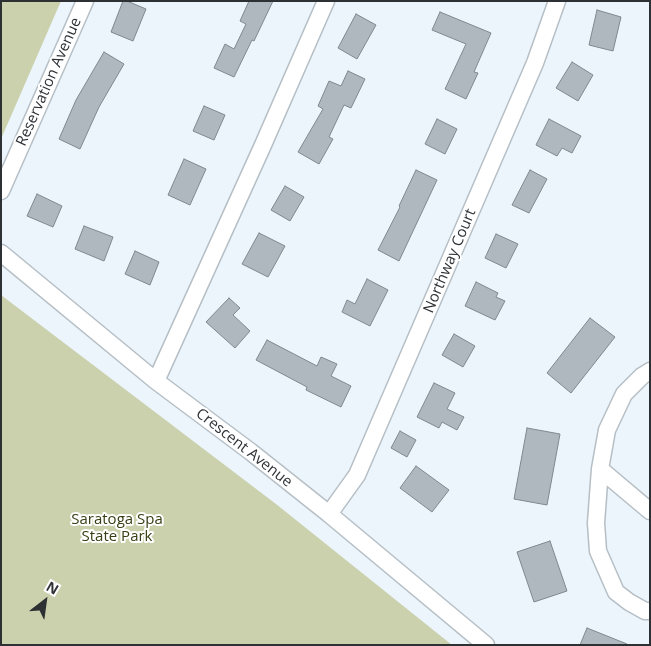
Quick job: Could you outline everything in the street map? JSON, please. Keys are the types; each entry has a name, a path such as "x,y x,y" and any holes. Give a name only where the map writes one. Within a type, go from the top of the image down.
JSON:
{"street":[{"name":"Reservation Avenue","path":"3,181 85,1"},
{"path":"156,380 326,1"},
{"name":"Northway Court","path":"329,514 357,475 535,63 557,1"},
{"name":"Crescent Avenue","path":"1,253 156,380 329,514 486,645"},
{"path":"650,372 642,376 624,394 607,430 600,469 596,523 598,551 616,592 645,611 650,611"},
{"path":"600,469 650,511"}],"green space":[{"path":"1,1 61,1 1,139"},
{"name":"Saratoga Spa State Park","path":"1,295 276,504 452,645 1,645"}],"building":[{"path":"123,1 146,9 133,41 111,32"},
{"path":"249,1 273,1 234,77 214,68 225,44 234,49 246,24 240,21"},
{"path":"597,10 621,17 613,51 589,45"},
{"path":"440,12 491,33 474,72 478,73 466,99 445,89 466,44 432,30"},
{"path":"356,14 376,25 357,59 338,48"},
{"path":"104,52 124,64 99,107 80,149 59,139 76,100"},
{"path":"572,62 593,75 578,101 556,88"},
{"path":"348,71 365,79 351,108 344,105 329,137 333,139 319,164 298,152 323,109 318,106 329,81 341,86"},
{"path":"204,106 225,115 214,140 193,131"},
{"path":"437,119 457,129 445,154 425,144"},
{"path":"549,119 581,136 572,153 562,148 557,156 536,145"},
{"path":"184,159 206,169 190,205 168,195"},
{"path":"416,170 437,180 399,261 378,250"},
{"path":"530,170 547,179 529,213 512,205"},
{"path":"285,186 304,197 290,221 271,210"},
{"path":"37,194 62,206 53,227 27,216"},
{"path":"84,226 113,237 104,261 75,249"},
{"path":"259,233 285,246 268,277 242,264"},
{"path":"496,234 518,244 506,268 485,258"},
{"path":"135,251 159,262 150,285 125,274"},
{"path":"367,279 388,290 370,326 342,312 347,300 355,304"},
{"path":"476,282 498,293 496,297 505,301 495,320 465,306"},
{"path":"229,298 240,308 233,315 250,331 235,348 206,322"},
{"path":"590,318 615,337 571,393 547,373"},
{"path":"454,334 475,346 463,367 442,355"},
{"path":"267,340 317,366 321,357 337,364 331,376 351,386 341,407 306,390 307,387 256,360"},
{"path":"434,383 455,393 447,409 464,417 457,430 442,422 439,428 417,417"},
{"path":"527,428 560,434 547,505 514,499"},
{"path":"400,431 416,440 407,457 391,448"},
{"path":"416,466 449,490 432,512 400,488"},
{"path":"550,541 567,591 534,602 517,552"},
{"path":"587,628 627,644 627,645 580,645"}]}
